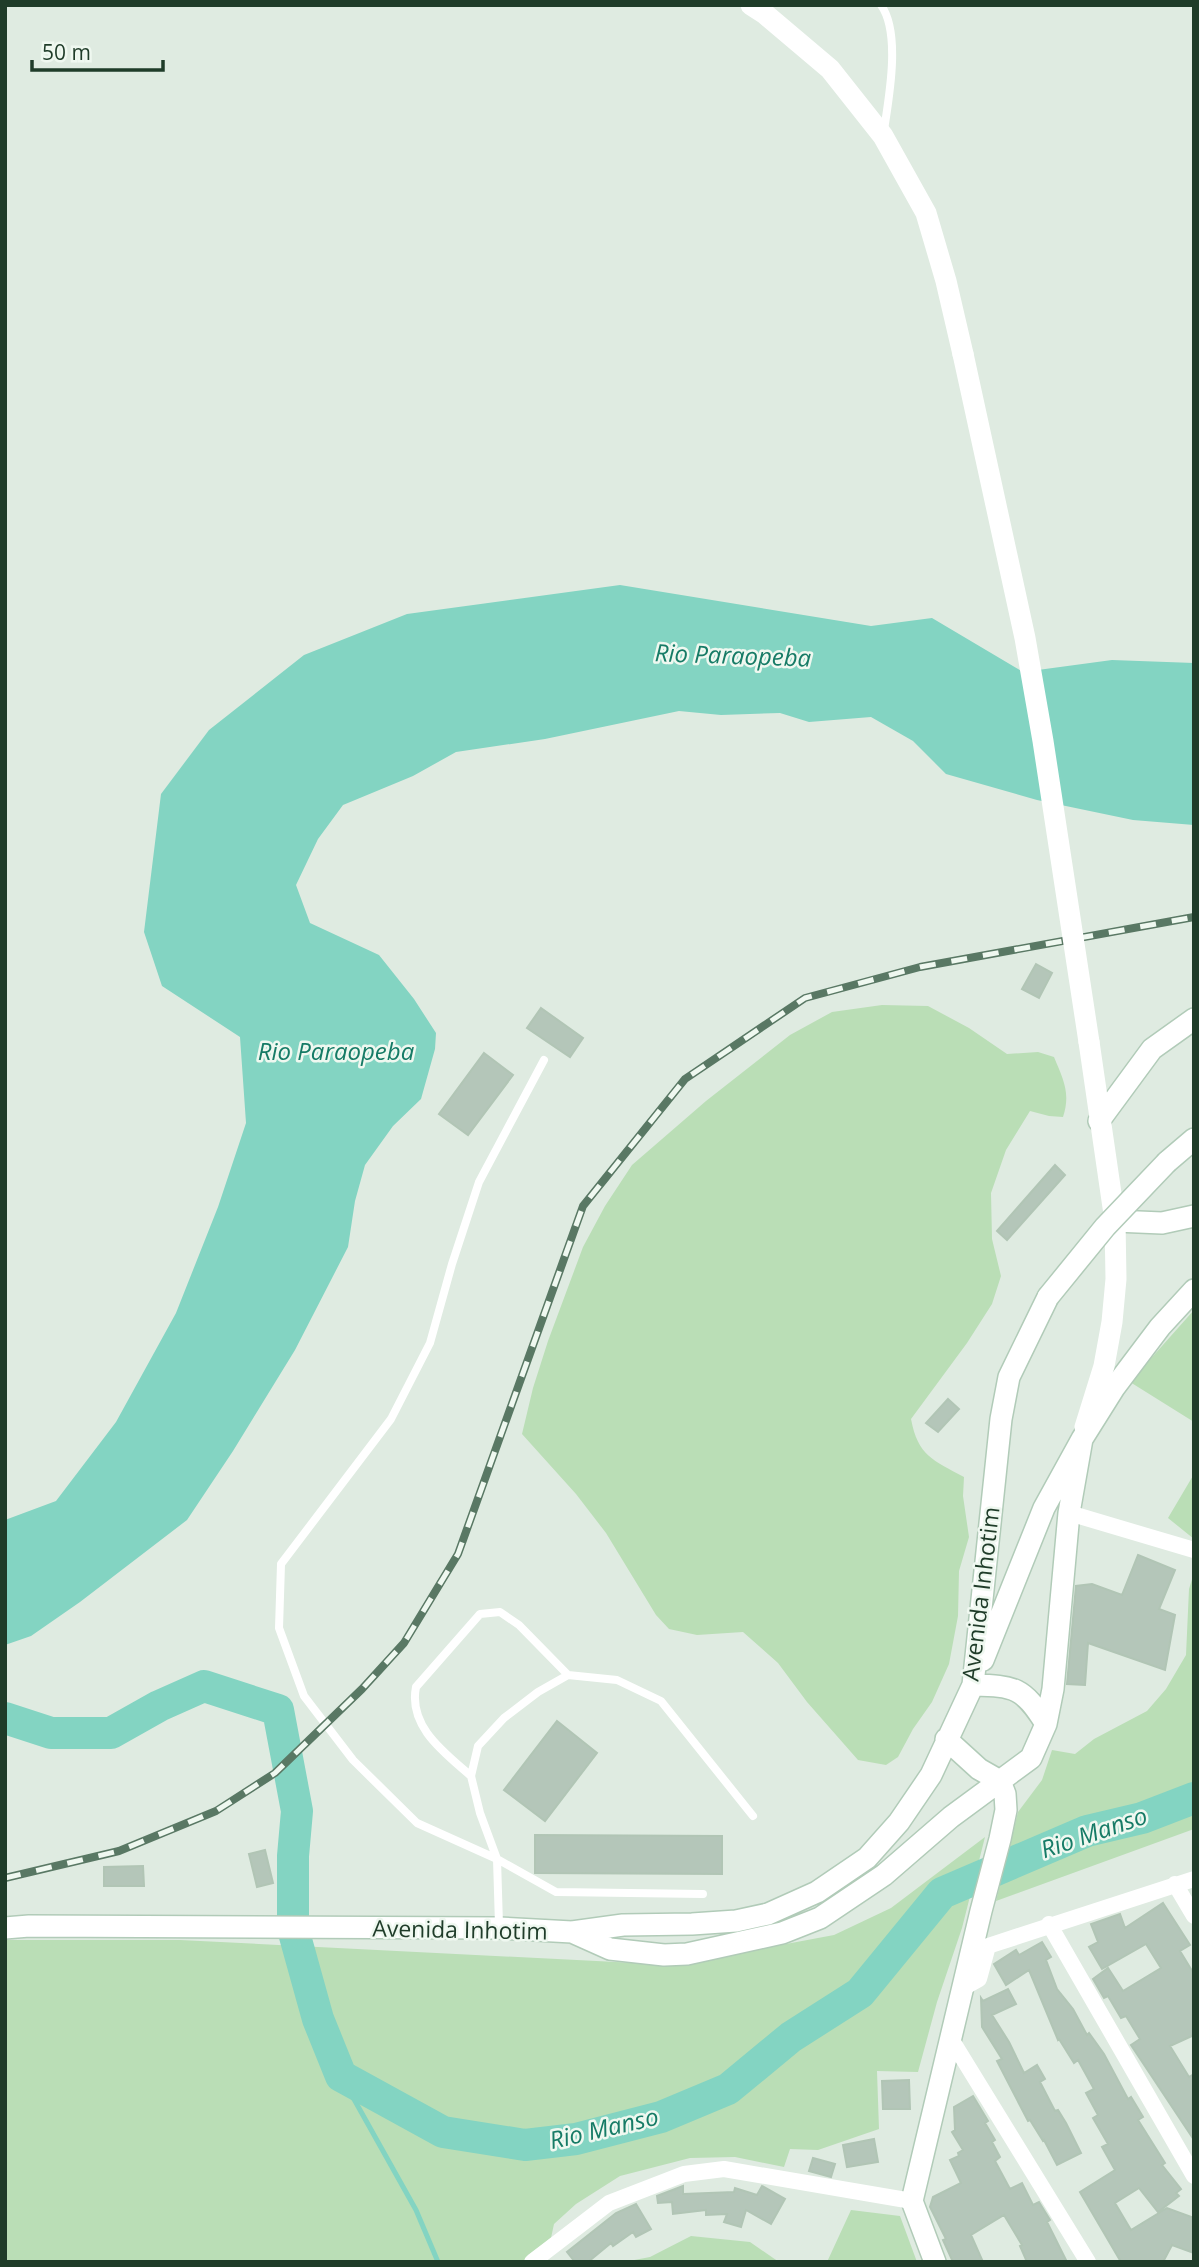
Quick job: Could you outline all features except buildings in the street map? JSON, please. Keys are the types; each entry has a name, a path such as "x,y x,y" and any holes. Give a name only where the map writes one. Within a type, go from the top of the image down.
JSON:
{"main road":[{"path":"751,5 830,69 883,136 926,213 946,281 1025,638 1115,1221 1116,1279 1112,1322 1104,1366 1082,1439"},
{"path":"1099,1121 1152,1049 1194,1018"},
{"name":"Avenida Inhotim","path":"5,1928 499,1928 572,1932 623,1925 736,1921 768,1914 817,1892 867,1858 899,1822 931,1775 973,1685 1003,1408 1009,1377 1048,1297 1105,1227 1167,1162 1194,1139"},
{"path":"1115,1221 1162,1223 1194,1216"},
{"path":"1046,1724 1032,1701 1018,1690 999,1685 973,1685 1044,1508 1082,1439 1114,1388 1160,1327 1194,1290"},
{"name":"Avenida Inhotim","path":"572,1932 610,1949 664,1955 687,1954 782,1933 820,1918 884,1875 951,1817 1031,1758 1046,1724 1053,1689 1069,1513 1082,1439"},
{"path":"935,2262 912,2201 1006,1810 1005,1794 1000,1781 979,1769 946,1739"}],"street":[{"path":"1069,1513 1194,1550"},
{"path":"963,1988 979,1979 988,1946 1194,1879"},
{"path":"1175,1884 1194,1916"},
{"path":"1049,1924 1194,2176"},
{"path":"951,2039 1088,2262"},
{"path":"532,2262 610,2203 684,2174 724,2169 912,2201"}],"lane":[{"path":"881,5 885,11 893,49 891,85 883,136"},
{"path":"544,1060 480,1182 452,1264 430,1343 391,1419 281,1564 279,1628 304,1696 353,1760 417,1823 497,1859 556,1892 703,1894"},
{"path":"471,1776 440,1749 422,1726 414,1698 416,1687 480,1614 500,1612 519,1625 568,1675"},
{"path":"499,1928 497,1859 480,1813 471,1776 478,1746 504,1718 538,1692 568,1675 617,1679 661,1701 753,1816"}],"green space":[{"path":"882,1005 928,1006 969,1028 1007,1054 1038,1052 1054,1057 1065,1086 1066,1101 1063,1117 1030,1111 1006,1150 991,1193 992,1239 1001,1276 992,1304 911,1419 918,1441 928,1456 964,1477 963,1496 969,1537 959,1571 958,1616 949,1664 932,1702 898,1757 886,1765 858,1760 807,1702 778,1663 743,1632 697,1635 669,1629 656,1615 606,1533 576,1494 522,1434 548,1341 583,1247 605,1206 632,1165 706,1101 790,1035 832,1012"},
{"path":"1194,1310 1194,1422 1130,1382"},
{"path":"1194,1474 1194,1539 1168,1518"},
{"path":"1194,1573 1194,1829 996,1901 1018,1812 1042,1780 1052,1750 1075,1754 1094,1739 1147,1711 1166,1689 1186,1655 1189,1589"},
{"path":"985,1837 962,1928 937,2002 918,2072 877,2071 879,2129 818,2150 790,2149 784,2167 735,2157 690,2158 620,2176 576,2204 554,2224 551,2238 528,2255 535,2262 5,2262 5,1940 180,1940 675,1965 834,1935 891,1908"},
{"path":"851,2210 900,2216 917,2262 827,2262"},
{"path":"691,2236 750,2242 779,2262 624,2262 650,2257"}],"water":[{"name":"Rio Paraopeba","path":"620,585 871,626 932,618 1023,672 1112,660 1194,663 1194,825 1133,820 1037,800 946,774 913,741 871,717 809,722 780,713 721,715 679,711 545,739 456,752 413,776 343,805 318,839 296,885 310,923 379,955 414,999 436,1033 435,1049 421,1099 393,1126 365,1165 355,1201 348,1247 295,1350 187,1520 31,1636 5,1645 5,1520 56,1501 116,1422 176,1313 218,1207 246,1123 240,1037 162,986 144,932 161,794 209,730 304,655 407,614"}],"waterway":[{"name":"Rio Manso","path":"5,1718 51,1733 111,1733 159,1706 204,1686 278,1710 297,1811 293,1856 293,1929 318,2019 341,2076 443,2132 525,2145 576,2139 661,2117 728,2089 791,2037 860,1993 942,1893 1087,1831 1142,1818 1194,1798"},
{"path":"341,2076 416,2210 438,2262"}],"railway":[{"path":"5,1878 119,1851 216,1811 275,1773 362,1689 404,1643 458,1554 583,1206 685,1079 805,998 920,967 1194,917"}]}
